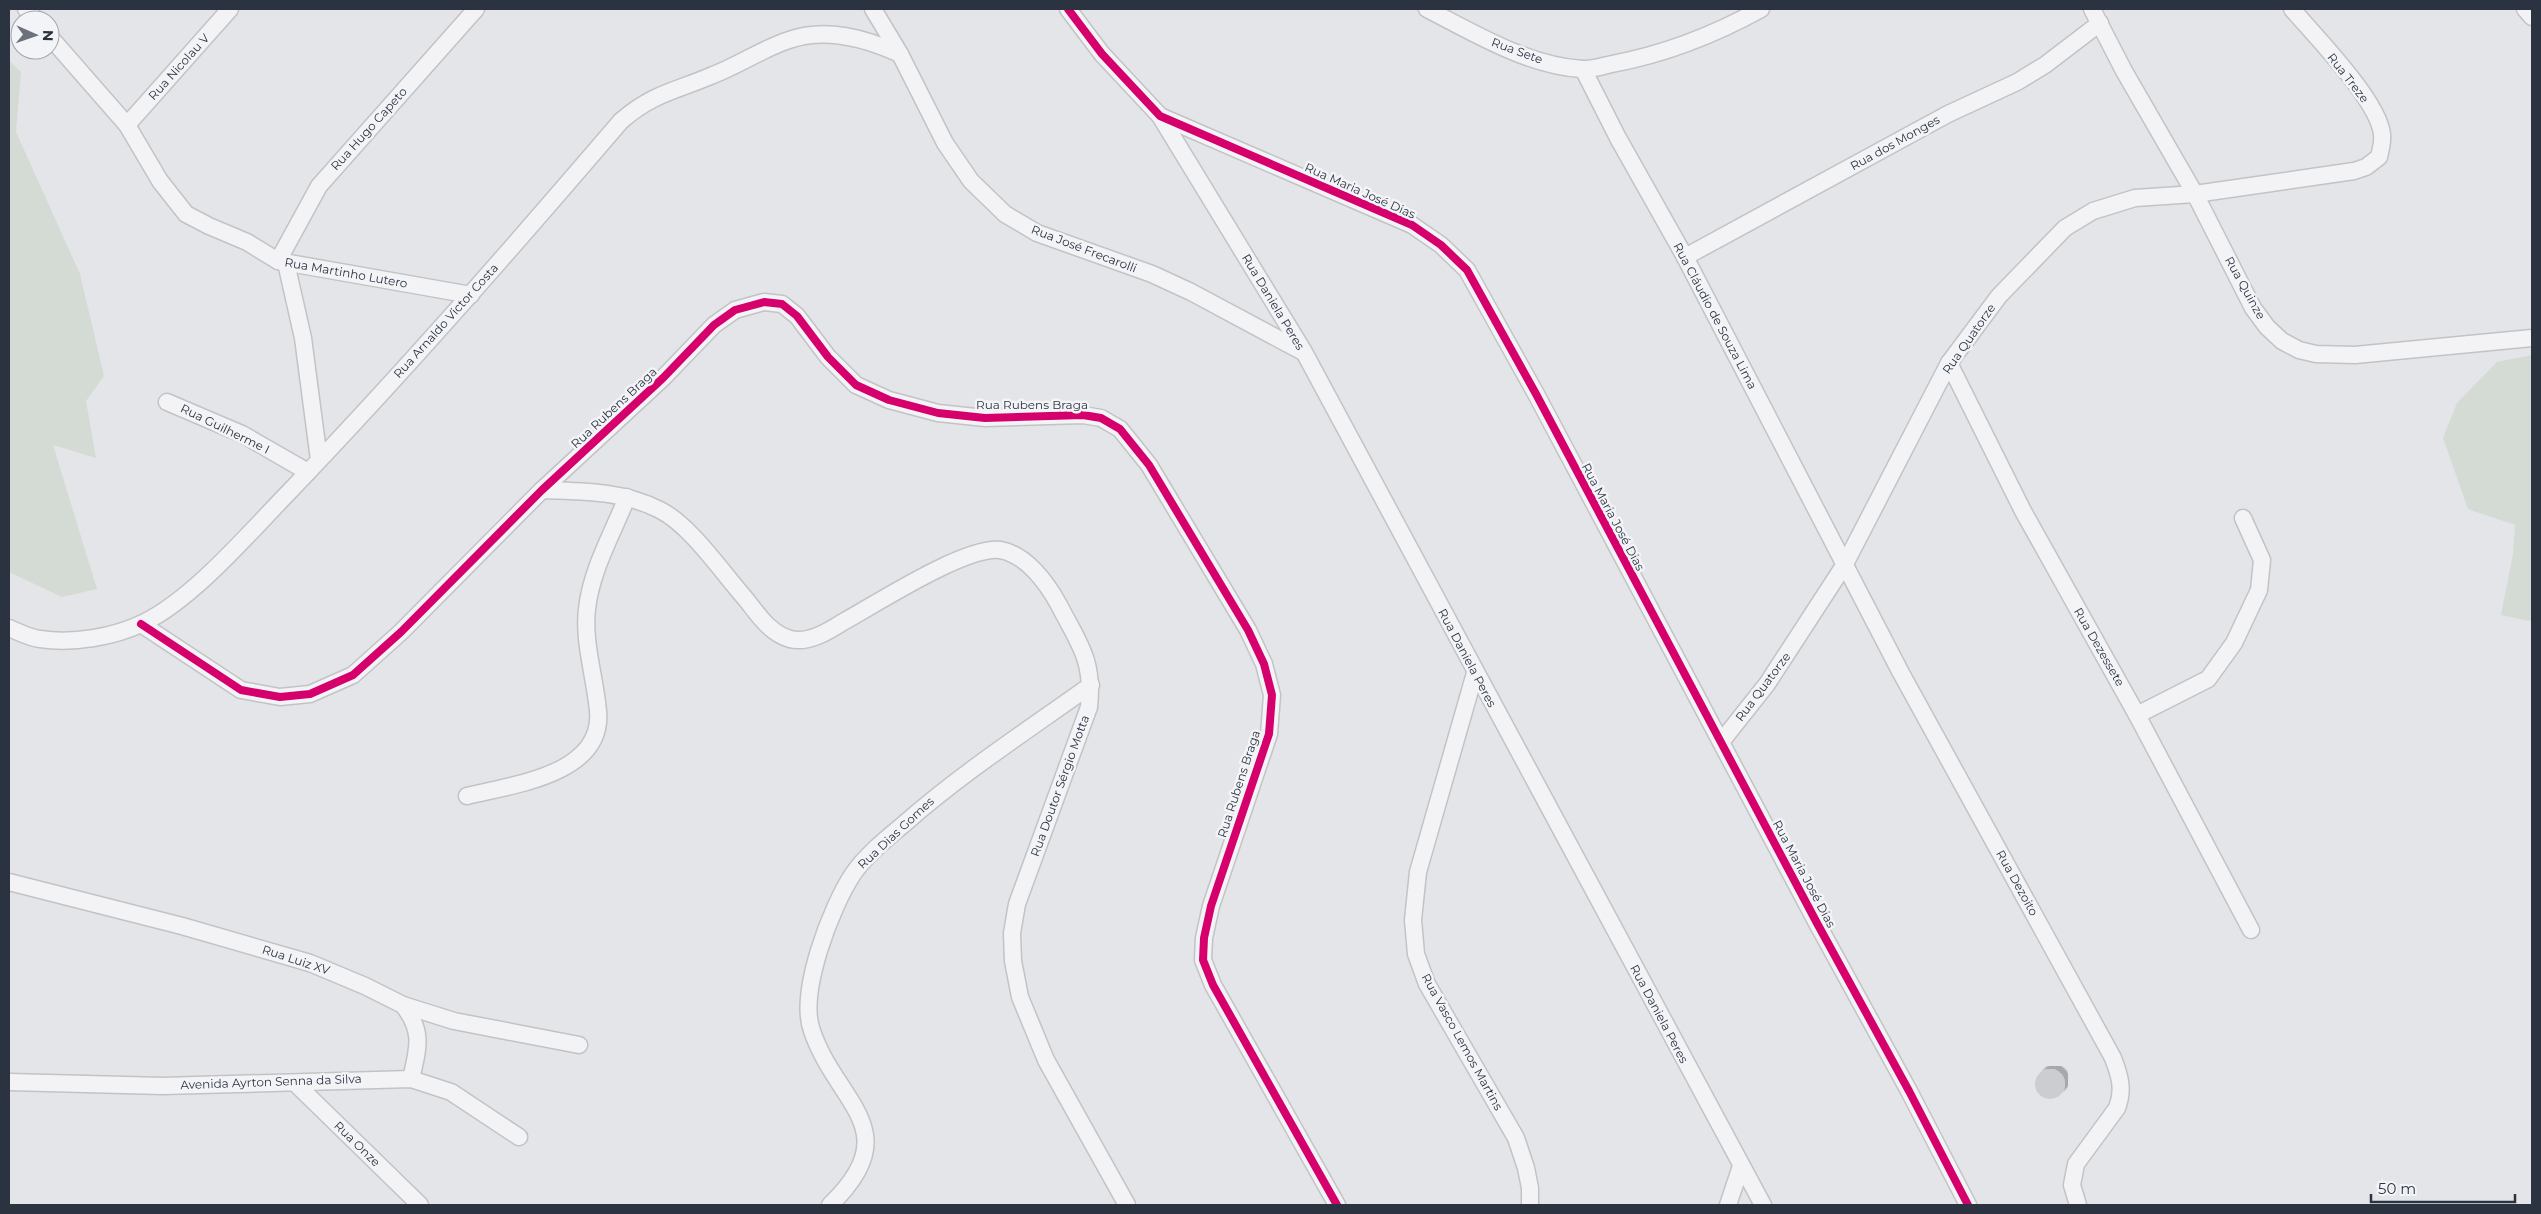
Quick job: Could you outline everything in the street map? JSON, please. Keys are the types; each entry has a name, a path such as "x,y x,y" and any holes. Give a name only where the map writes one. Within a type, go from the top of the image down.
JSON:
{"street":[{"name":"Rua Nicolau V","path":"127,125 230,9"},
{"name":"Rua Hugo Capeto","path":"282,262 318,186 476,9"},
{"name":"Rua José Frecarolli","path":"873,9 900,54 945,143 971,181 1005,214 1036,233 1160,277 1304,352"},
{"name":"Rua Maria José Dias","path":"1068,9 1102,54 1160,116 1412,225 1441,245 1466,270 1536,394 1914,1100 1968,1205"},
{"name":"Rua Sete","path":"1427,9 1503,48 1553,64 1583,70"},
{"path":"1583,70 1638,59 1688,44 1724,29 1761,9"},
{"name":"Rua Quinze","path":"2092,9 2124,71 2195,194 2253,308 2267,327 2282,340 2300,350 2316,354 2355,355 2532,338"},
{"name":"Rua Treze","path":"2292,9 2358,88 2376,114 2382,135 2379,157"},
{"path":"2525,9 2532,17"},
{"name":"Rua dos Monges","path":"1685,257 1948,114 2017,82 2045,66 2100,23"},
{"name":"Rua Arnaldo Victor Costa","path":"9,628 39,640 70,640 104,636 142,624 170,608 211,570 314,466 471,295 621,121 640,104 722,72 790,39 818,34 852,36 873,42 900,54"},
{"name":"Rua Martinho Lutero","path":"60,48 127,125 160,181 186,214 246,242 282,262 471,295"},
{"name":"Rua Cláudio de Souza Lima","path":"1583,70 1618,138 1685,257 1845,564"},
{"name":"Rua Daniela Peres","path":"1160,116 1304,352 1475,673 1763,1205"},
{"name":"Rua Quatorze","path":"1722,742 1773,676 1845,564 1949,364 1999,296 2065,228 2093,211 2135,198 2195,194 2354,171 2366,167 2379,157"},
{"path":"282,262 303,338 314,466"},
{"name":"Rua Rubens Braga","path":"142,624 242,690 280,697 310,694 353,676 401,632 542,490 663,378 714,325 735,310 764,302 782,304 792,312 828,356 856,385 889,400 938,413 985,418 1083,415 1101,418 1120,429 1149,465 1248,630 1264,664 1272,695 1269,734 1211,906 1204,938 1203,960 1213,985 1337,1205"},
{"name":"Rua Dezessete","path":"1949,364 2023,511 2137,715 2251,930"},
{"name":"Rua Guilherme I","path":"167,402 314,466"},
{"name":"Rua Doutor Sérgio Motta","path":"542,490 595,491 627,498 662,511 693,537 773,632 792,640 810,639 929,573 981,552 1000,550 1020,557 1051,589 1089,666 1091,685 1089,707 1017,904 1012,933 1013,962 1020,997 1046,1060 1126,1205"},
{"path":"467,796 553,774 577,760 593,738 598,714 587,634 587,609 594,576 627,498"},
{"path":"2137,715 2208,679 2234,643 2259,590 2262,560 2243,518"},
{"name":"Rua Dezoito","path":"1845,564 1906,682 2113,1058 2119,1074 2122,1087 2117,1108 2076,1164 2072,1185 2078,1205"},
{"name":"Rua Vasco Lemos Martins","path":"1475,673 1418,872 1412,920 1416,954 1427,984 1516,1138 1526,1168 1530,1188 1530,1205"},
{"name":"Rua Dias Gomes","path":"830,1205 859,1173 866,1151 864,1129 855,1105 825,1061 811,1030 808,1005 812,971 836,905 853,873 926,804 1091,685"},
{"name":"Rua Luiz XV","path":"9,882 182,926 310,963 365,986 403,1006 454,1020 579,1045"},
{"path":"403,1006 414,1020 418,1034 418,1050 411,1079"},
{"name":"Avenida Ayrton Senna da Silva","path":"9,1082 163,1086 295,1083 380,1078 411,1079 451,1092 519,1136"},
{"name":"Rua Onze","path":"295,1083 420,1205"},
{"path":"1728,1205 1741,1166"}],"shaded area":[{"path":"9,61 21,72 16,132 80,274 104,376 86,401 96,458 53,445 97,589 62,597 9,572"},
{"path":"2532,355 2532,619 2529,621 2501,615 2513,554 2515,525 2468,509 2443,438 2457,403 2497,362"}],"building":[{"path":"2050,1069 2061,1073 2065,1084 2061,1095 2050,1099 2039,1095 2035,1084 2039,1073"}],"cycle path":[{"path":"1068,9 1102,54 1160,116 1412,225 1441,245 1467,270 1536,394 1818,925 1909,1091 1968,1205"},
{"path":"141,624 241,690 280,697 310,694 353,675 401,632 542,490 663,378 714,325 735,310 764,302 782,304 797,316 828,357 856,385 889,400 938,413 985,418 1083,415 1101,418 1120,429 1149,465 1248,630 1264,664 1272,695 1269,734 1211,906 1204,938 1203,960 1213,985 1337,1205"}]}
